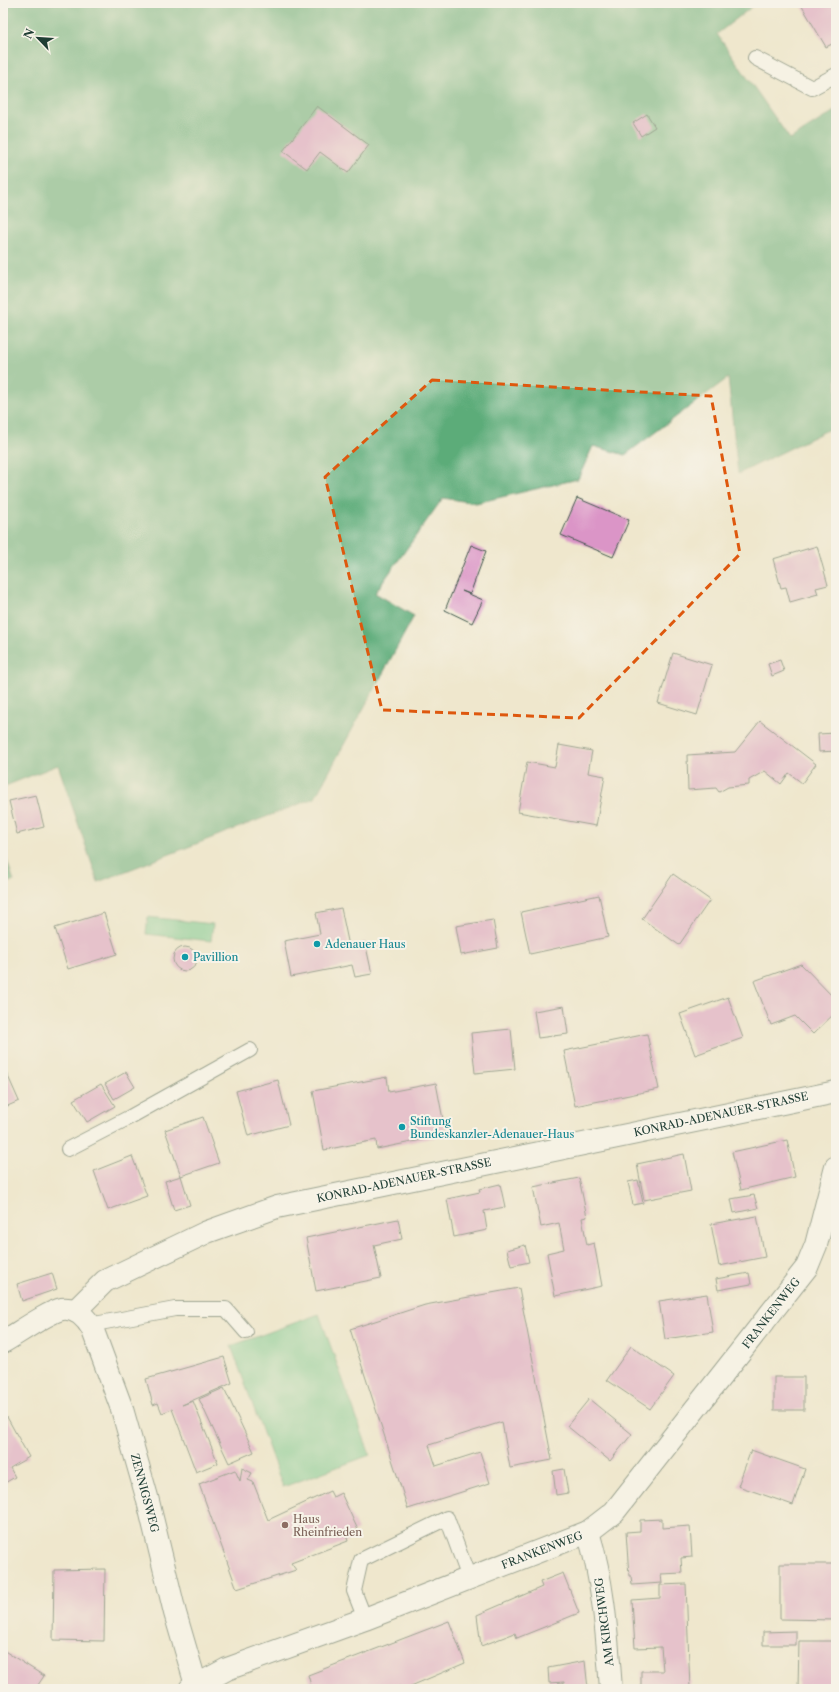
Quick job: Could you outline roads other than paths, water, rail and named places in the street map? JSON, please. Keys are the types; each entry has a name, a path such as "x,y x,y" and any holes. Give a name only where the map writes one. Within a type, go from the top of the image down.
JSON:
{"street":[{"name":"KONRAD-ADENAUER-STRASSE","path":"75,1311 105,1281 207,1232 277,1207 836,1092"},
{"name":"FRANKENWEG","path":"193,1687 227,1669 365,1619 588,1532 614,1512 806,1267 816,1245 836,1167"},
{"path":"3,1342 63,1309 75,1311"},
{"name":"ZENNIGSWEG","path":"75,1311 85,1316 92,1328 122,1409 145,1490 193,1687"},
{"name":"AM KIRCHWEG","path":"588,1532 594,1552 604,1608 611,1689"}],"lane":[{"path":"755,58 812,88 836,75"},
{"path":"68,1148 130,1117 250,1050"},
{"path":"92,1328 100,1323 175,1309 226,1309 246,1332"},
{"path":"365,1619 354,1590 361,1560 447,1518 469,1578"}],"place":[{"name":"Adenauer Haus","path":"317,944"},
{"name":"Pavillion","path":"185,957"},
{"name":"Stiftung Bundeskanzler-Adenauer-Haus","path":"402,1127"},
{"name":"Haus Rheinfrieden","path":"285,1525"}]}
